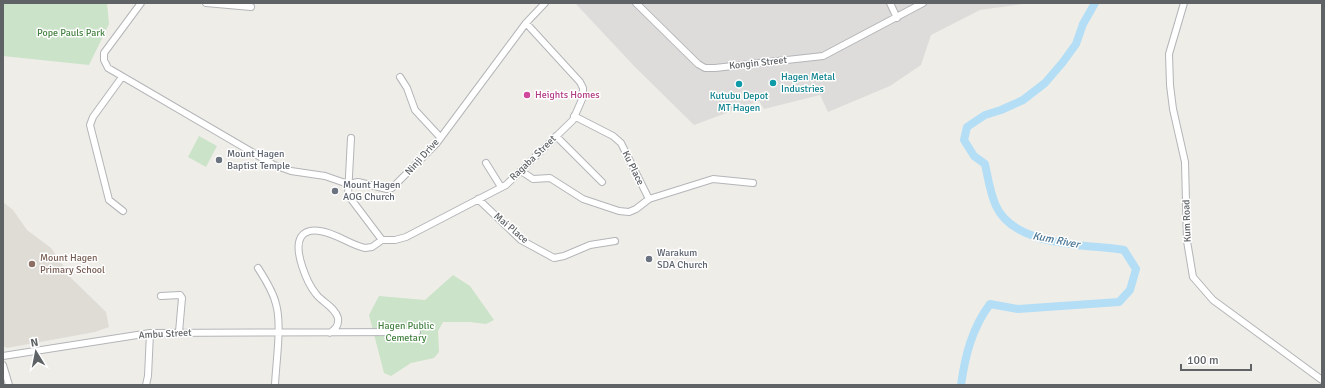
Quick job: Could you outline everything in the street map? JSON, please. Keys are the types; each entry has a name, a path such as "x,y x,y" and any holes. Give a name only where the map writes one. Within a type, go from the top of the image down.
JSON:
{"street":[{"name":"Ninji Drive","path":"141,3 104,53 104,60 108,68 274,165 291,171 325,176 348,184 358,182 387,189 392,188 440,137 526,23 545,3"},
{"path":"206,3 251,7"},
{"name":"Kongin Street","path":"636,3 698,64 705,68 823,56 923,3"},
{"path":"890,3 897,18"},
{"name":"Kum Road","path":"1184,3 1169,54 1170,85 1173,109 1185,162 1187,241 1193,277 1213,300 1322,380"},
{"name":"Ragaba Street","path":"330,333 338,324 338,317 316,294 311,286 297,250 298,242 303,235 311,230 321,231 365,248 372,247 382,240 395,240 406,237 502,187 521,171 574,116 583,97 583,88 580,82 526,23"},
{"path":"122,77 93,116 90,125 108,200 123,211"},
{"path":"400,77 407,88 415,110 440,137"},
{"name":"Ku Place","path":"574,116 613,136 621,143 649,199"},
{"path":"556,136 602,182"},
{"path":"350,138 351,156 348,195 382,240"},
{"path":"486,163 502,187"},
{"path":"521,171 533,179 550,178 583,198 619,211 629,212 636,209 649,199 713,179 753,183"},
{"name":"Mai Place","path":"478,199 521,240 554,258 564,256 590,245 615,241"},
{"path":"258,268 268,283 276,303 277,334 275,385"},
{"path":"161,296 180,295 182,298 179,332"},
{"name":"Ambu Street","path":"3,356 150,333 179,332 277,334 417,332"},
{"path":"146,385 148,376 150,333"},
{"path":"3,365 9,385"}],"shaded area":[{"path":"575,3 1030,3 980,10 931,35 921,65 890,86 828,112 820,95 764,109 759,101 694,125 634,66"},
{"name":"Mount Hagen Primary School","path":"3,202 13,210 27,230 51,248 72,279 106,312 109,327 95,332 7,348 3,346"}],"green space":[{"name":"Pope Pauls Park","path":"3,3 107,3 109,24 89,65 3,56"},
{"path":"199,136 217,146 206,167 188,157"},
{"name":"Hagen Public Cemetary","path":"453,275 470,286 494,320 486,324 470,322 443,322 438,331 439,352 434,358 411,363 391,376 384,373 369,315 379,296 425,300"}],"waterway":[{"name":"Kum River","path":"961,385 970,343 978,323 990,304 1018,309 1119,302 1130,290 1136,269 1124,250 1052,241 1019,229 1005,219 994,201 985,164 974,156 964,140 967,127 985,115 1001,110 1023,100 1045,83 1076,44 1083,24 1095,3"}],"place":[{"name":"Hagen Metal Industries","path":"773,83"},
{"name":"Kutubu Depot MT Hagen","path":"739,84"},
{"name":"Heights Homes","path":"527,95"},
{"name":"Mount Hagen Baptist Temple","path":"219,160"},
{"name":"Mount Hagen AOG Church","path":"335,191"},
{"name":"Warakum SDA Church","path":"649,259"},
{"name":"Mount Hagen Primary School","path":"32,264"}]}
